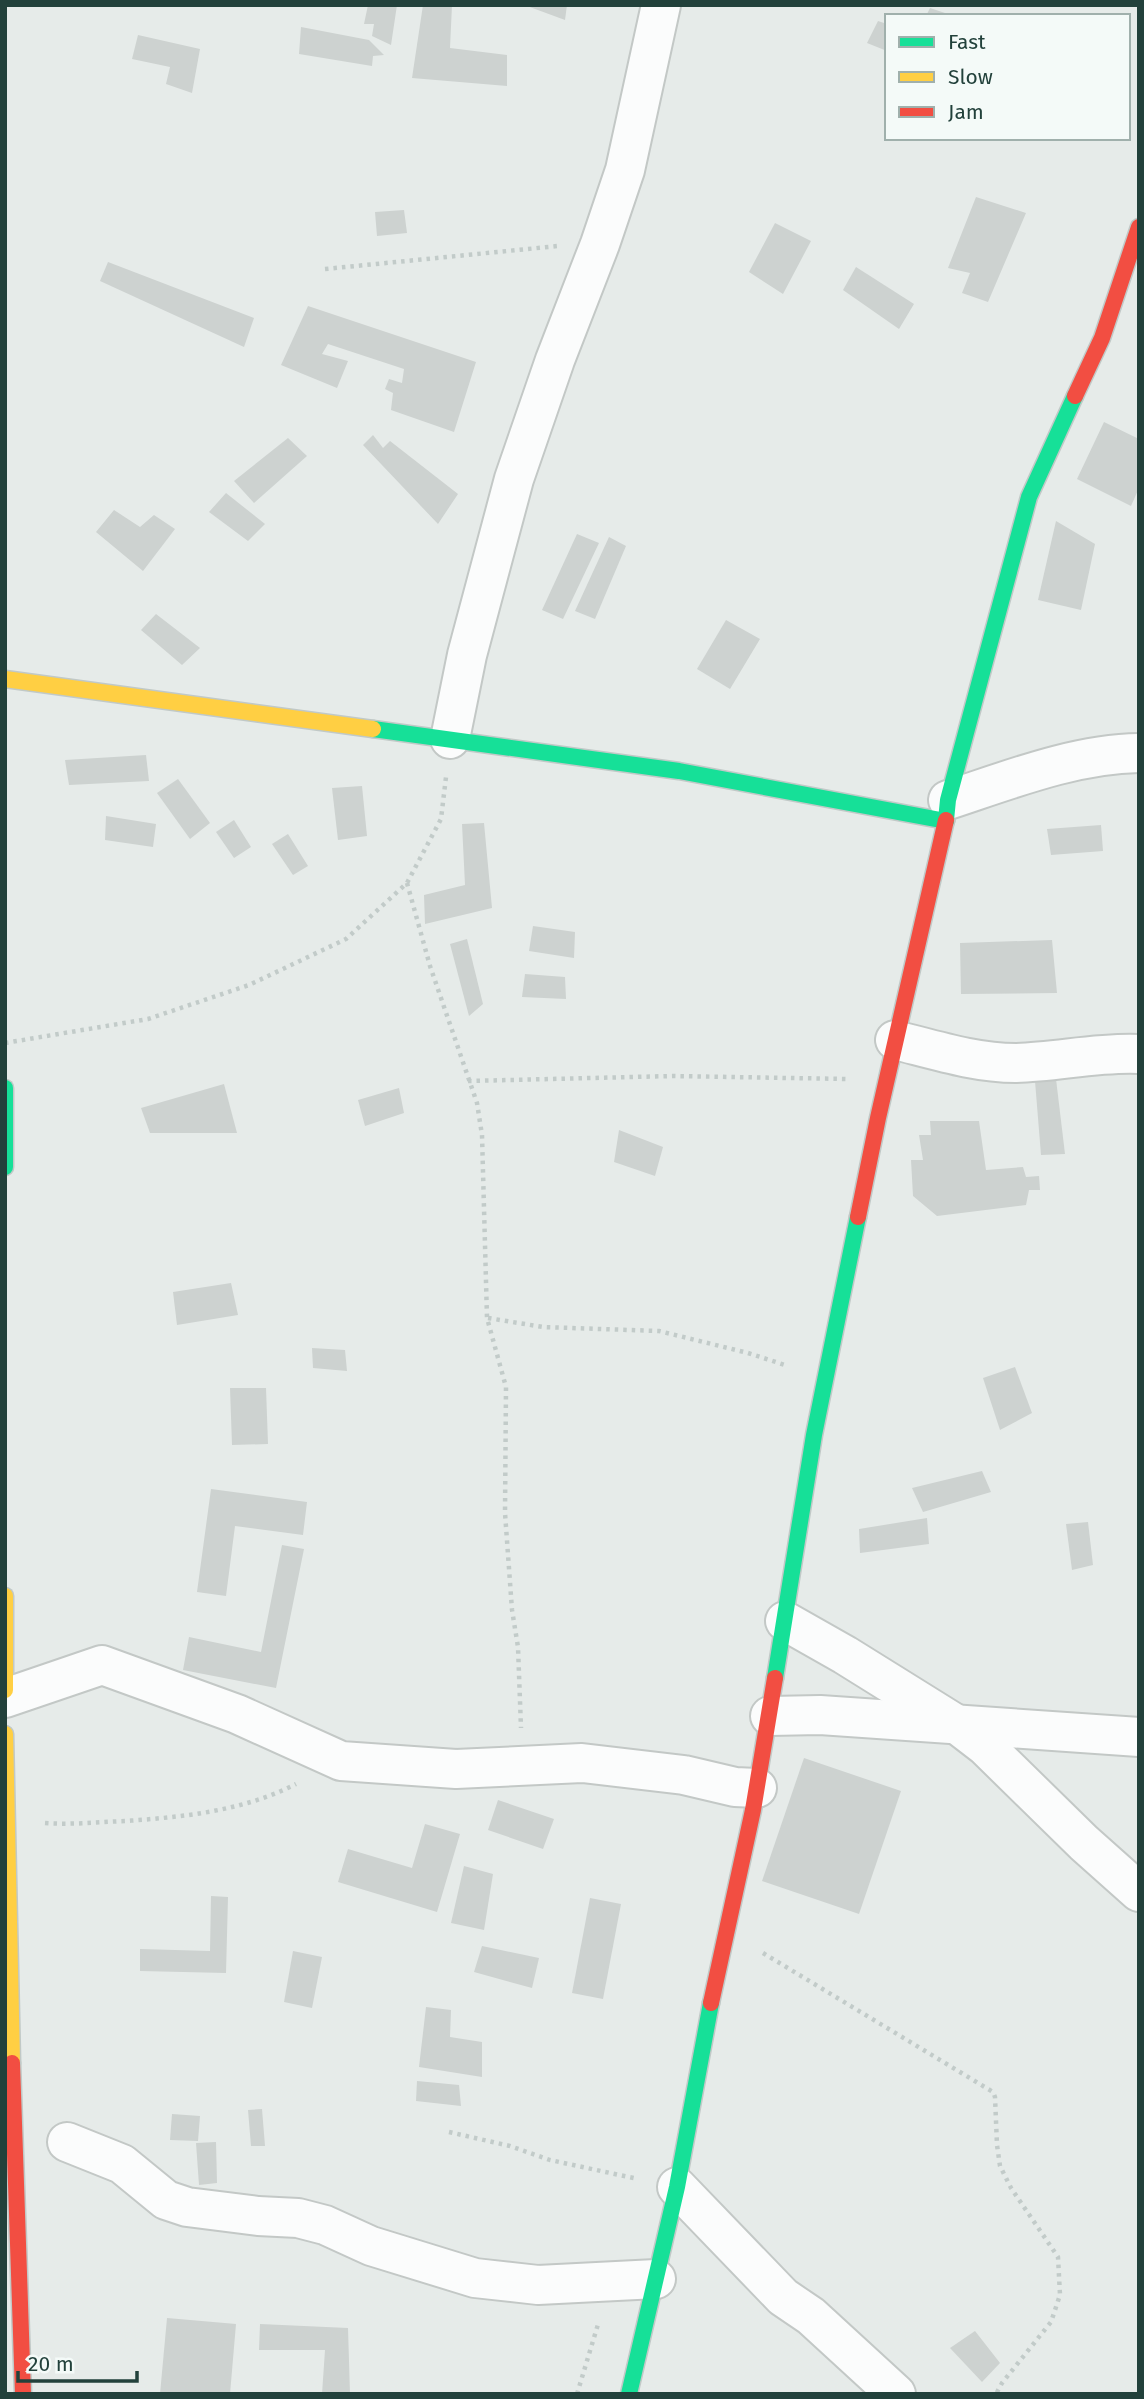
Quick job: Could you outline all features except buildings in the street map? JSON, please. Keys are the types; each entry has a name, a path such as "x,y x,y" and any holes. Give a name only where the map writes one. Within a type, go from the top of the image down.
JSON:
{"street":[{"path":"450,739 467,655 514,479 625,170 661,5"},
{"path":"629,2394 677,2187 707,2020 757,1788 814,1434 886,1079 947,811 1029,497 1102,338 1139,227"},
{"path":"5,679 679,771 947,811 1024,774 1117,753 1139,753"},
{"path":"895,1040 984,1062 1017,1063 1119,1053 1139,1054"},
{"path":"5,1167 6,1094"},
{"path":"5,1596 5,1690"},
{"path":"785,1621 959,1726 985,1746 1084,1843 1139,1892"},
{"path":"5,1698 102,1665 236,1714 341,1761 456,1769 582,1763 684,1775 735,1787 757,1788"},
{"path":"770,1716 820,1715 1139,1737"},
{"path":"5,1734 23,2394"},
{"path":"68,2141 122,2164 166,2200 187,2207 299,2218 325,2225 371,2246 475,2278 538,2285 656,2279"},
{"path":"677,2187 783,2297 811,2316 896,2394"}],"path":[{"path":"325,269 537,247 600,244"},
{"path":"5,1043 148,1019 249,985 346,939 407,883 441,818 450,739"},
{"path":"407,883 430,966 477,1103 482,1135 487,1318 506,1387 505,1513 521,1686 521,1766"},
{"path":"468,1081 673,1076 886,1079"},
{"path":"487,1318 543,1327 659,1331 748,1353 826,1378"},
{"path":"6,1821 66,1825 174,1818 236,1807 279,1793 341,1761"},
{"path":"727,1931 993,2092 1000,2166 1011,2188 1058,2257 1060,2295 1051,2322 996,2394"},
{"path":"449,2132 510,2146 550,2160 677,2187"},
{"path":"576,2394 611,2281"}],"traffic: fast":[{"path":"946,820 948,800 1029,497 1075,396"},
{"path":"373,729 679,771 946,821"},
{"path":"5,1088 5,1167"},
{"path":"775,1678 814,1435 858,1217"},
{"path":"629,2394 677,2187 711,2003"}],"traffic: slow":[{"path":"5,679 373,729"},
{"path":"5,1596 5,1690"},
{"path":"5,1734 12,2063"}],"traffic: jam":[{"path":"1075,396 1102,338 1139,227"},
{"path":"858,1217 946,820"},
{"path":"711,2003 753,1810 775,1678"},
{"path":"12,2063 23,2394"}]}
